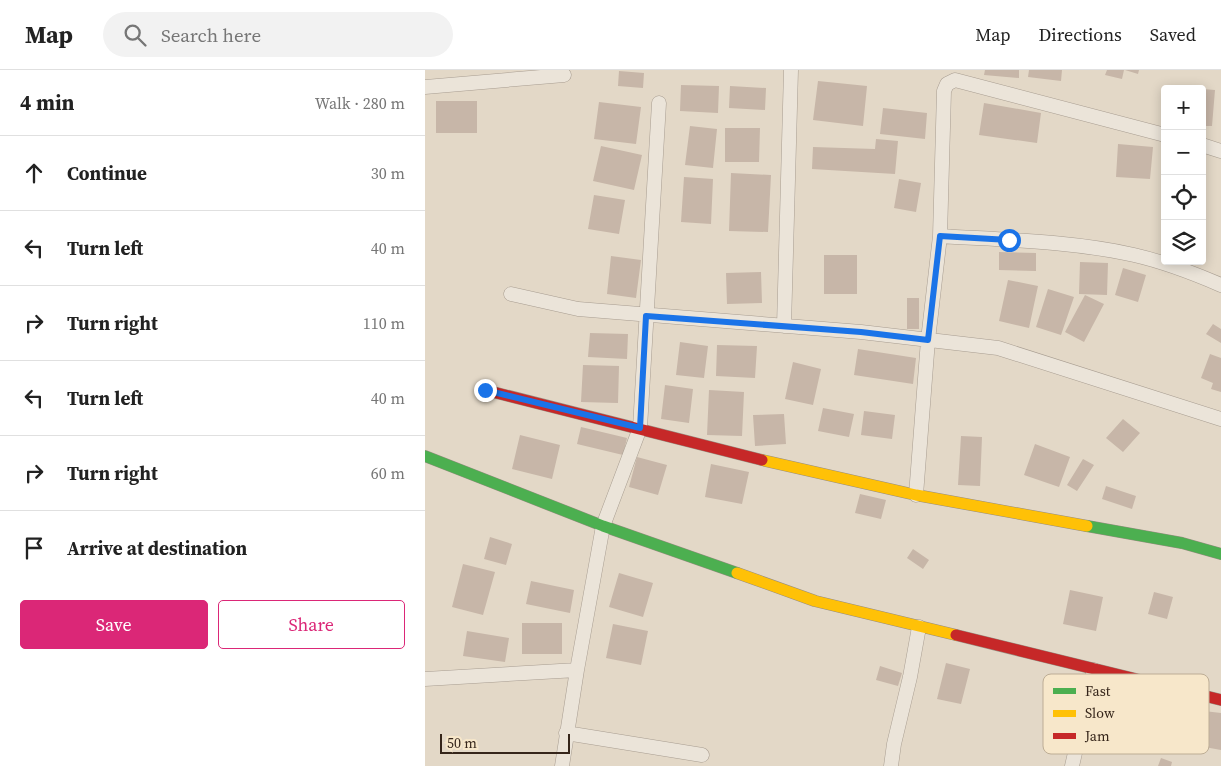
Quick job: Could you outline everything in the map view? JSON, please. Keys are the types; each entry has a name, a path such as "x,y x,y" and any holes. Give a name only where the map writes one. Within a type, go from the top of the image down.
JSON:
{"street":[{"path":"784,326 791,70"},
{"path":"425,87 564,76"},
{"path":"916,496 928,340 940,236 944,91 947,84 955,80 1161,134"},
{"path":"562,766 566,733 603,526 640,428 659,103"},
{"path":"1206,146 1221,151"},
{"path":"940,236 1084,246 1135,255 1182,268 1221,286"},
{"path":"511,294 578,309 861,332 998,348 1221,419"},
{"path":"485,390 640,428 747,457 916,496 1183,543 1221,554"},
{"path":"425,456 603,526 755,578 815,601 1111,674"},
{"path":"891,766 919,627"},
{"path":"425,679 577,670"},
{"path":"1093,674 1094,670"},
{"path":"566,733 703,755"}],"building":[{"path":"985,70 1019,70 1019,78 984,75"},
{"path":"1029,70 1062,70 1061,81 1028,77"},
{"path":"1107,70 1124,70 1122,79 1105,75"},
{"path":"1125,70 1139,70 1138,74"},
{"path":"619,71 644,73 643,88 618,86"},
{"path":"818,81 867,86 863,126 813,120"},
{"path":"681,85 719,86 718,113 680,111"},
{"path":"730,86 766,88 765,110 729,108"},
{"path":"1206,89 1215,90 1212,126 1206,126"},
{"path":"436,101 477,101 477,133 436,133"},
{"path":"599,102 641,107 636,144 594,139"},
{"path":"984,103 1041,113 1037,143 979,135"},
{"path":"883,108 927,113 925,139 880,134"},
{"path":"690,126 717,129 713,168 685,165"},
{"path":"725,128 760,128 759,162 725,162"},
{"path":"876,139 898,141 895,174 812,169 813,147 875,149"},
{"path":"1118,144 1153,147 1150,179 1116,177"},
{"path":"601,146 642,155 634,190 593,181"},
{"path":"731,173 771,175 768,232 729,231"},
{"path":"684,177 713,179 711,224 681,222"},
{"path":"899,179 921,183 916,212 894,208"},
{"path":"594,195 625,200 619,234 588,229"},
{"path":"999,252 1036,253 1036,271 999,270"},
{"path":"824,255 857,255 857,294 824,294"},
{"path":"611,256 641,260 636,298 607,294"},
{"path":"1080,262 1108,263 1107,295 1079,294"},
{"path":"1123,268 1146,275 1138,302 1115,295"},
{"path":"761,272 762,303 727,304 726,273"},
{"path":"1008,280 1038,286 1029,328 999,321"},
{"path":"1048,289 1074,297 1061,335 1036,327"},
{"path":"1085,295 1104,304 1084,342 1065,332"},
{"path":"907,298 919,298 919,329 907,329"},
{"path":"1213,324 1221,329 1221,343 1206,334"},
{"path":"590,333 628,334 627,359 588,357"},
{"path":"680,342 708,346 704,378 676,375"},
{"path":"717,345 757,346 755,378 716,376"},
{"path":"858,349 916,358 913,384 854,375"},
{"path":"1210,354 1221,358 1221,392 1211,389 1213,383 1201,378"},
{"path":"793,362 821,369 813,405 785,399"},
{"path":"583,365 619,366 618,403 581,402"},
{"path":"665,385 693,389 689,423 661,419"},
{"path":"709,390 744,392 742,436 707,435"},
{"path":"823,408 854,414 849,437 818,431"},
{"path":"864,411 895,415 892,439 861,435"},
{"path":"784,414 786,444 755,446 753,415"},
{"path":"1123,419 1140,433 1123,452 1106,438"},
{"path":"581,427 627,438 623,455 577,444"},
{"path":"520,435 560,445 552,479 512,469"},
{"path":"961,436 982,437 980,486 958,485"},
{"path":"1035,444 1070,457 1059,487 1024,475"},
{"path":"637,457 667,465 658,495 629,487"},
{"path":"1083,459 1094,465 1077,491 1067,485"},
{"path":"711,464 749,472 742,504 705,497"},
{"path":"1106,486 1136,496 1132,509 1102,499"},
{"path":"860,494 886,500 881,519 855,513"},
{"path":"490,537 512,544 506,565 484,559"},
{"path":"913,549 929,560 923,569 907,558"},
{"path":"463,564 495,572 483,615 452,607"},
{"path":"619,573 653,583 643,617 609,607"},
{"path":"531,581 574,590 570,613 526,604"},
{"path":"1070,590 1103,597 1096,631 1063,624"},
{"path":"1154,592 1173,597 1167,619 1148,614"},
{"path":"522,623 562,623 562,654 522,654"},
{"path":"613,624 648,631 641,665 606,658"},
{"path":"467,631 509,638 505,662 463,656"},
{"path":"946,663 970,669 961,704 937,699"},
{"path":"880,666 902,673 898,686 876,680"},
{"path":"1209,712 1221,713 1221,750 1209,748"},
{"path":"1161,758 1172,762 1171,766 1158,766"}],"traffic: fast":[{"path":"425,456 603,526 737,573"},
{"path":"1087,526 1182,543 1221,554"}],"traffic: slow":[{"path":"762,460 916,495 1087,526"},
{"path":"737,573 815,601 956,635"}],"traffic: jam":[{"path":"485,390 762,460"},
{"path":"956,635 1115,674"},
{"path":"1209,697 1221,700"}],"route":[{"path":"485,390 640,428 646,316 861,332 928,340 940,236 1009,240"}]}
